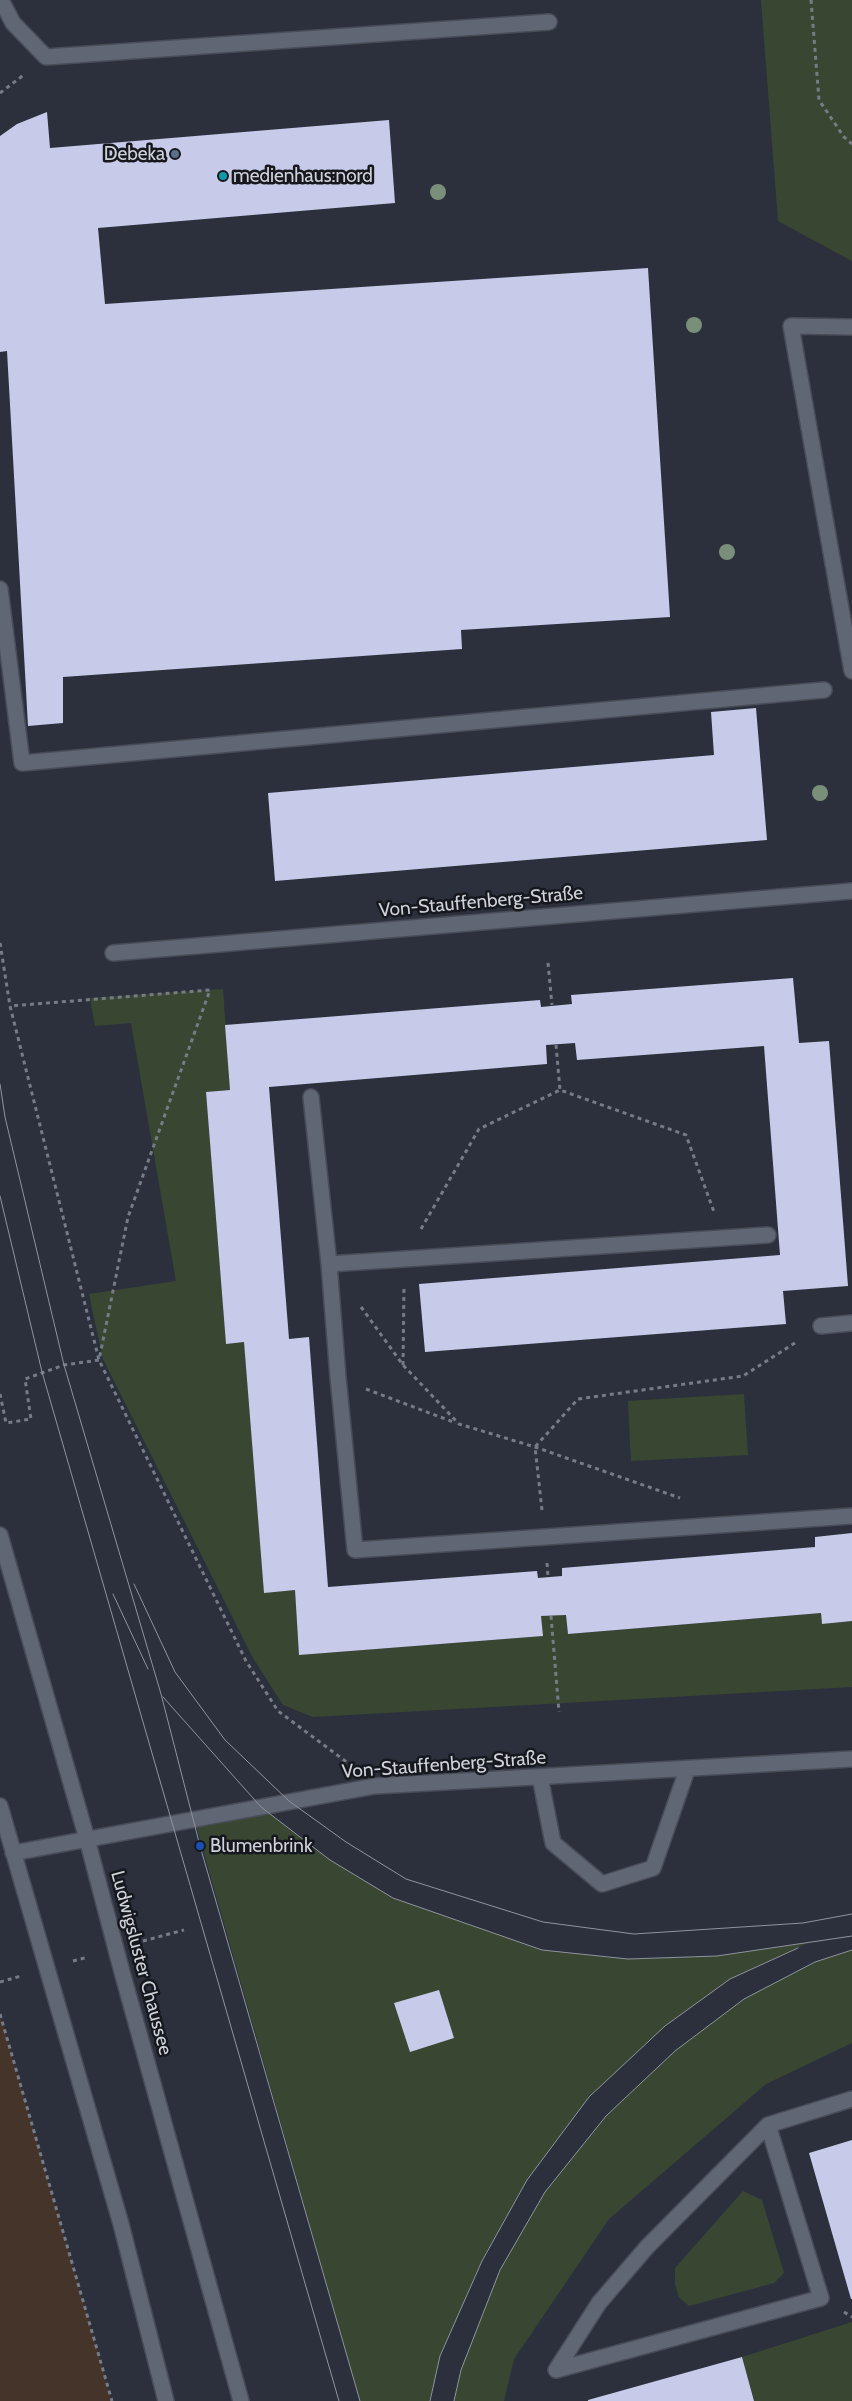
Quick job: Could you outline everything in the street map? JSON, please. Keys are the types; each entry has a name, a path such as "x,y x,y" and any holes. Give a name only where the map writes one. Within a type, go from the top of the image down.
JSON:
{"street":[{"path":"1,0 13,23 46,57 549,22"},
{"path":"852,327 791,326 852,671"},
{"path":"0,589 22,763 824,690"},
{"name":"Von-Stauffenberg-Straße","path":"113,953 852,891"},
{"path":"311,1097 329,1264 355,1550 852,1516"},
{"path":"329,1264 768,1235"},
{"path":"822,1326 852,1323"},
{"name":"Ludwigsluster Chaussee","path":"0,1535 87,1839 241,2401"},
{"name":"Von-Stauffenberg-Straße","path":"13,1853 375,1786 687,1770 852,1759"},
{"path":"540,1777 553,1843 602,1884 653,1868 687,1770"},
{"path":"0,1806 121,2224 166,2401"},
{"path":"768,2125 821,2298 556,2370 599,2302 647,2247 768,2125 852,2099"}],"path":[{"path":"811,0 819,100 844,137 852,144"},
{"path":"0,943 10,1006 99,1360 246,1661 278,1711 344,1759 375,1786"},
{"path":"548,963 552,1005"},
{"path":"10,1006 210,990 128,1217 99,1360"},
{"path":"556,1045 560,1090"},
{"path":"403,1365 404,1259 479,1129 560,1090 686,1135 723,1238"},
{"path":"358,1303 403,1365 459,1424"},
{"path":"546,1537 535,1447 578,1399 743,1376 822,1326"},
{"path":"0,1394 6,1422 31,1420 25,1379 64,1365 99,1360"},
{"path":"338,1378 459,1424 535,1447 682,1499"},
{"path":"551,1616 558,1712"},
{"path":"0,2014 112,2401"}],"shaded area":[{"path":"0,2014 112,2401 0,2401"}],"green space":[{"path":"761,0 852,0 852,261 778,221"},
{"path":"223,989 230,1090 206,1092 226,1344 244,1342 264,1592 295,1590 299,1655 542,1636 541,1616 566,1615 568,1634 821,1613 822,1624 852,1621 852,1687 313,1717 283,1705 253,1658 103,1359 89,1294 176,1281 131,1023 95,1026 90,998"},
{"path":"744,1394 748,1455 631,1461 628,1401"},
{"path":"261,1807 330,1860 393,1898 542,1950 628,1959 717,1956 808,1943 730,1979 665,2026 589,2097 527,2180 482,2260 440,2356 430,2401 360,2401 194,1818"},
{"path":"852,1950 852,2043 766,2084 609,2219 514,2359 504,2401 454,2401 461,2369 500,2270 545,2192 606,2116 675,2051 744,1999 815,1962"},
{"path":"743,2191 762,2200 784,2273 774,2283 689,2306 679,2297 675,2284 675,2268"},
{"path":"852,2322 852,2401 754,2401 742,2357"}],"building":[{"path":"47,112 50,148 389,120 395,203 98,228 105,304 648,268 670,617 461,630 462,649 63,677 63,723 28,726 7,351 0,352 0,136 17,124"},
{"path":"756,708 767,840 275,881 268,793 714,755 711,712"},
{"path":"793,978 799,1043 829,1041 848,1286 783,1291 786,1324 425,1352 419,1284 780,1255 764,1046 577,1060 575,1043 546,1045 547,1064 269,1087 289,1339 309,1337 328,1587 537,1571 538,1578 562,1576 562,1568 815,1547 815,1537 852,1533 852,1621 822,1624 821,1613 568,1634 566,1615 541,1616 543,1636 299,1655 295,1590 264,1593 244,1342 226,1344 206,1092 230,1090 225,1025 540,1000 541,1007 572,1004 571,995"},
{"path":"439,1990 454,2038 410,2052 394,2003"},
{"path":"852,2140 852,2299 851,2299 809,2153"},
{"path":"742,2357 754,2401 588,2401 588,2400"}],"tram line":[{"path":"0,1084 5,1117 64,1365 161,1694 200,1846 360,2401"},
{"path":"0,1196 42,1372 339,2401"},
{"path":"134,1584 175,1672 225,1740 289,1801 346,1842 406,1879 543,1922 634,1934 803,1923 852,1914"},
{"path":"113,1594 148,1669"},
{"path":"163,1697 261,1807 330,1860 393,1898 542,1950 628,1959 717,1956 852,1936"},
{"path":"430,2401 440,2356 482,2261 527,2180 589,2097 665,2026 730,1979 798,1948"},
{"path":"454,2401 461,2370 500,2270 545,2192 606,2116 675,2051 744,1999 815,1962 852,1950"}],"place":[{"name":"Debeka","path":"175,154"},
{"name":"medienhaus:nord","path":"223,176"},
{"name":"Blumenbrink","path":"200,1846"}]}
